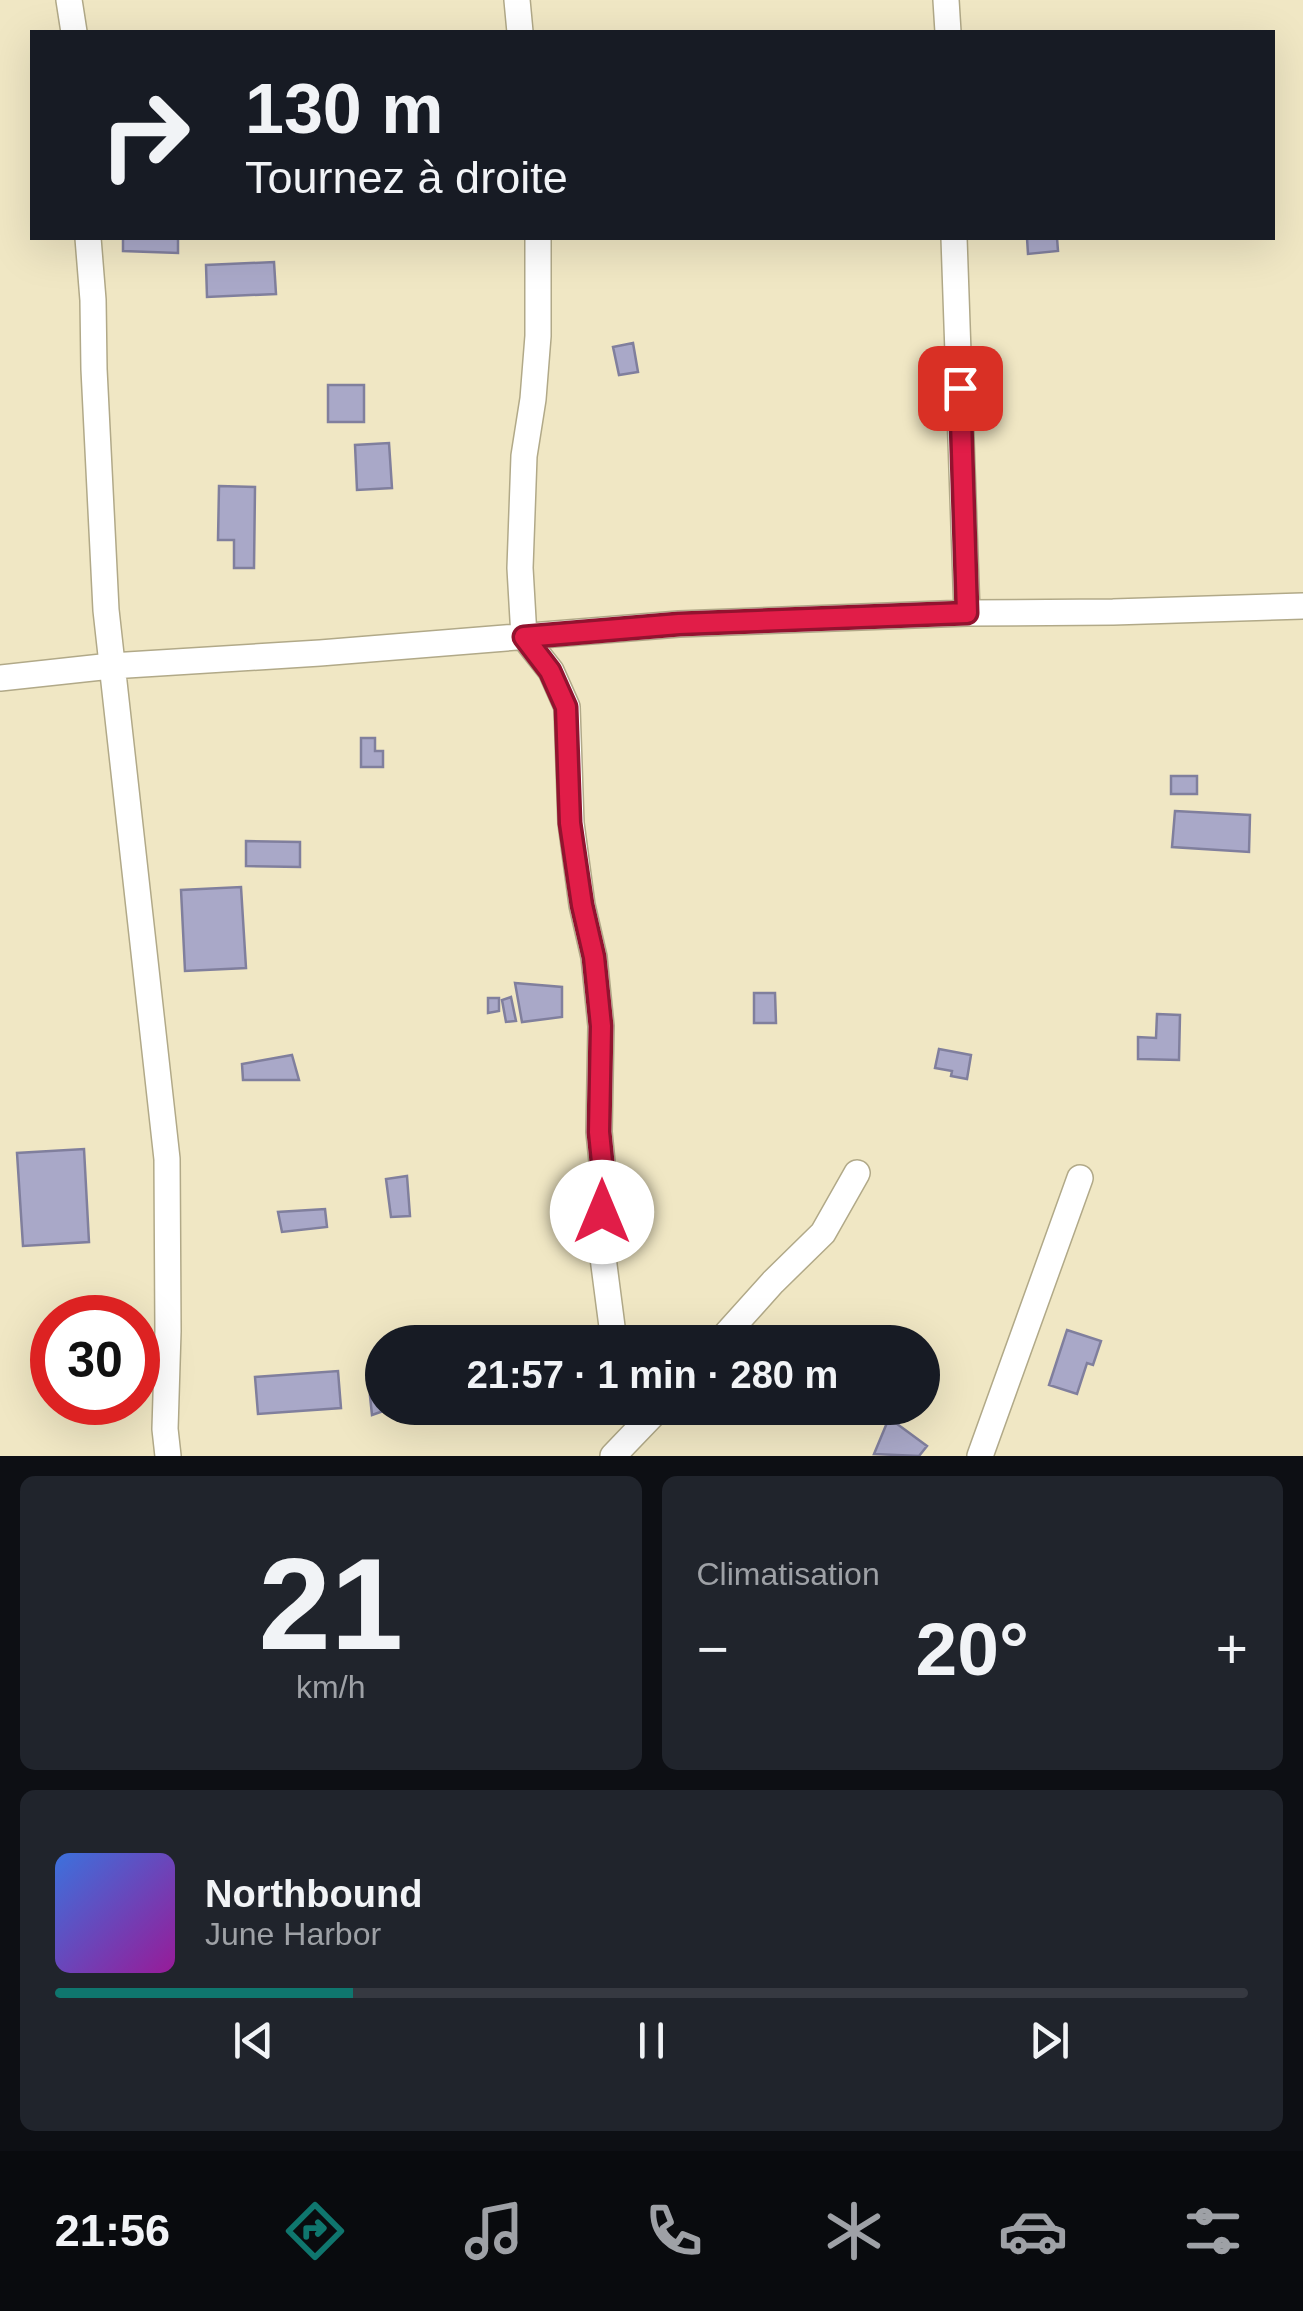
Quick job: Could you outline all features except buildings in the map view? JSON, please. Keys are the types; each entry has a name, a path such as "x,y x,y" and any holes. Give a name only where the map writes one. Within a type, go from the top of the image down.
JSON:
{"street":[{"path":"69,0 74,30"},
{"path":"517,0 520,30"},
{"path":"946,0 948,30"},
{"path":"88,240 100,522 111,666 167,1159 168,1456"},
{"path":"538,240 538,336 534,399 524,456 520,568 524,637 550,671 566,707 570,823 594,957 601,1026 599,1132 604,1182 600,1242 612,1325"},
{"path":"954,240 967,613"},
{"path":"0,678 111,666 679,624 1303,606"},
{"path":"734,1325 823,1233 856,1172"},
{"path":"980,1456 1080,1178"},
{"path":"632,1425 634,1435"},
{"path":"613,1456 643,1425"}],"route":[{"path":"602,1212 601,1026 594,957 570,823 566,707 550,671 524,637 679,624 967,613 960,388"}]}
